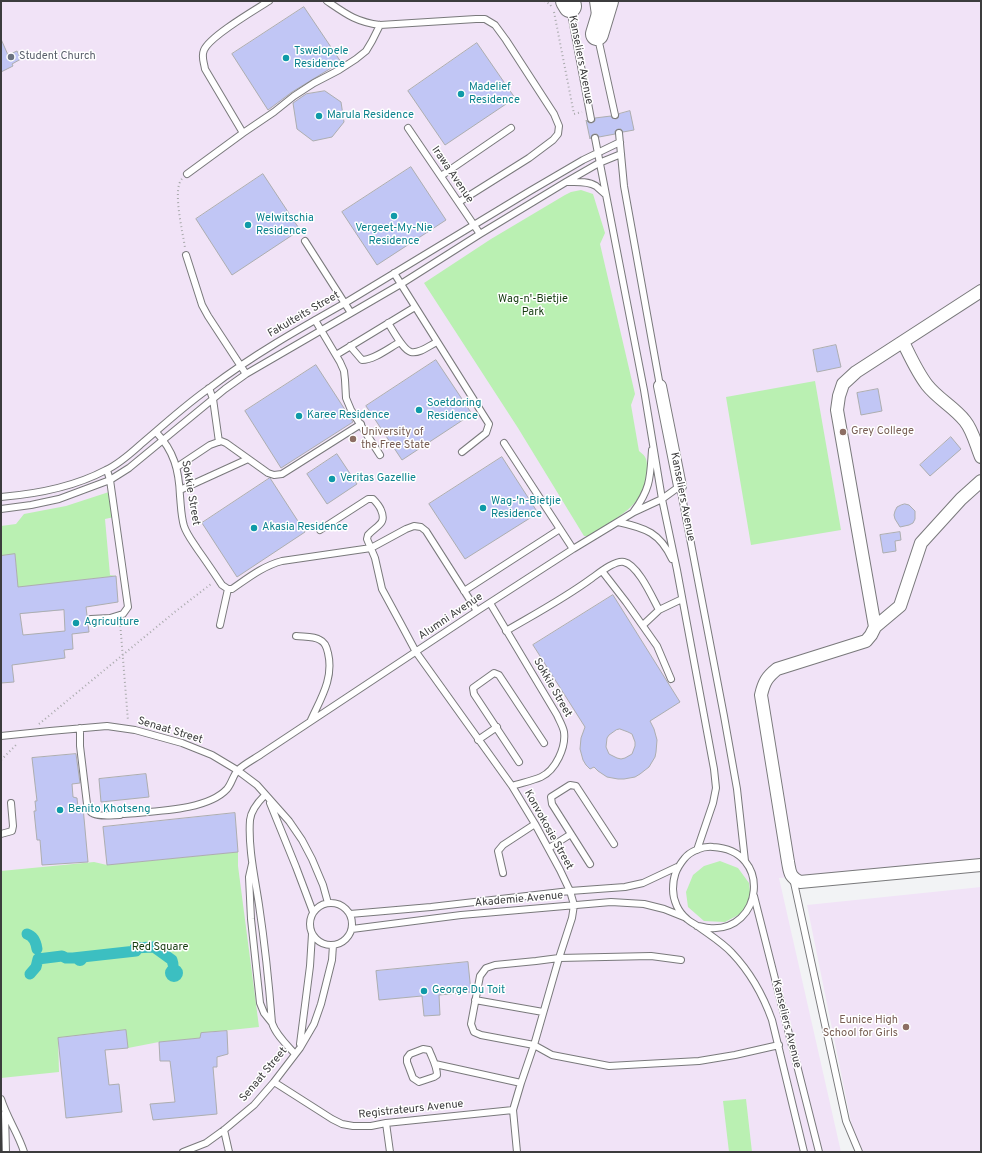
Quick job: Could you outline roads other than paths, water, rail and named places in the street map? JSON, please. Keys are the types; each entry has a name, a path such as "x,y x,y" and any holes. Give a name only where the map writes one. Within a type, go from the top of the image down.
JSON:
{"highway":[{"path":"597,34 607,1"}],"street":[{"path":"875,627 838,410 839,396 843,384 856,372 981,291"},
{"path":"903,342 926,384 965,421 972,432 981,457"},
{"name":"Kanseliers Avenue","path":"660,386 680,486"},
{"path":"981,481 961,499 921,543 900,606 875,627 871,636 866,641 777,669 769,676 763,685 761,694 788,862 793,878 800,882 981,864"}],"lane":[{"path":"243,133 205,69 202,58 204,49 213,38 269,1"},
{"path":"327,1 355,20 369,24 380,25 485,19 495,25 506,40 554,114 559,126 558,134 553,140 529,158 459,202"},
{"name":"Kanseliers Avenue","path":"593,1 597,34 615,115"},
{"name":"Kanseliers Avenue","path":"568,3 591,119"},
{"path":"188,174 301,92 356,59 366,51 380,25"},
{"name":"Irawa Avenue","path":"408,128 480,234"},
{"path":"441,176 511,128"},
{"name":"Kanseliers Avenue","path":"619,133 624,186 660,386"},
{"name":"Kanseliers Avenue","path":"595,138 714,769 716,788 713,803 697,850"},
{"name":"Fakulteits Street","path":"1,497 42,492 76,483 107,470 124,458 209,388 239,366 345,304 530,191 597,152 620,142"},
{"name":"Fakulteits Street","path":"1,509 30,505 59,498 110,480 129,468 225,389 246,374 401,284 566,182 599,163 621,154"},
{"path":"566,182 588,183 596,186 606,195"},
{"path":"305,240 351,313"},
{"path":"186,255 202,306 239,366 246,374"},
{"path":"394,273 489,424 486,434 462,452"},
{"path":"336,355 415,307"},
{"path":"316,320 344,371 346,398 348,404 380,455"},
{"path":"388,323 400,342 410,352 424,349 437,342"},
{"path":"350,346 362,360 366,360 373,358 400,342"},
{"path":"209,388 213,399 219,442"},
{"path":"177,467 210,445 221,442 226,443 268,473 274,475 282,474 361,424"},
{"name":"Sokkie Street","path":"156,432 164,440 177,467 181,514 189,537 222,585 228,589"},
{"path":"634,512 642,501 650,478 652,438"},
{"path":"504,443 573,549"},
{"path":"180,490 248,459"},
{"path":"91,619 110,618 124,614 128,607 110,480 107,470"},
{"name":"Kanseliers Avenue","path":"680,486 737,789 745,861 751,871 754,883 754,896 819,1152"},
{"name":"Alumni Avenue","path":"237,770 573,549 634,512 662,499 680,486"},
{"name":"Konvokosie Street","path":"320,530 368,499 373,499 378,504 384,517 368,535 367,539 371,548 382,589 416,652 512,786 549,848 570,891 574,905 572,918 534,1045 520,1083 513,1110 517,1152"},
{"path":"618,522 641,528 654,535 667,548 677,570"},
{"path":"220,625 228,589 232,589 265,567 282,560 371,548 414,526 421,527 426,531 477,611"},
{"path":"464,591 560,529"},
{"path":"506,631 619,562 624,562 633,567 659,610"},
{"path":"602,571 643,625 656,646 671,678"},
{"path":"643,625 659,610 682,598"},
{"name":"Sokkie Street","path":"490,603 557,715 564,731 564,743 560,755 553,767 542,776 512,786"},
{"path":"296,636 320,639 327,649 330,661 329,676 325,690 310,722"},
{"path":"519,762 474,694 473,688 494,673 499,675 544,743"},
{"name":"Senaat Street","path":"1,736 107,726 135,730 182,743 212,755 237,770 257,785 289,821 302,840 317,872 328,903"},
{"path":"80,728 80,746 88,804 89,810 93,814 122,814 202,804 216,797 227,789 237,770"},
{"path":"478,740 497,728"},
{"path":"590,864 552,804 551,797 570,785 576,786 614,844"},
{"path":"267,797 259,800 250,820 251,848 266,957 272,1024"},
{"name":"Senaat Street","path":"267,797 313,912 310,923 312,934 308,986 300,1048"},
{"path":"1,834 12,831 12,803"},
{"path":"503,873 498,851 503,845 535,824"},
{"path":"549,848 571,834"},
{"path":"677,867 686,857 697,850 710,846 723,847 735,852 745,861"},
{"path":"253,862 249,877 251,919 260,1003 273,1028 295,1054"},
{"name":"Kanseliers Avenue","path":"677,867 673,880 673,894 677,907 686,918 731,952 744,966 756,983 768,1008 804,1152"},
{"name":"Akademie Avenue","path":"350,914 431,907 570,891 625,887 642,884 677,867"},
{"path":"793,878 846,1121 859,1152"},
{"name":"Kanseliers Avenue","path":"698,926 721,928 732,924 742,917 750,907 754,896"},
{"name":"Akademie Avenue","path":"352,929 461,915 611,902 644,904 664,909 686,918"},
{"path":"312,934 323,944 333,945 339,944 345,940 350,935 352,929 352,918 346,908 341,905 335,903 322,904 313,912"},
{"name":"Senaat Street","path":"183,1152 206,1143 254,1105 300,1048 314,1024 321,1004 332,960 333,945"},
{"path":"681,960 652,956 559,958 495,965 486,968 480,976 471,1024 474,1032 481,1035 534,1045 552,1055 609,1066 689,1062 735,1055 778,1044"},
{"path":"475,1000 543,1012"},
{"path":"427,1049 429,1050 435,1064 437,1075 419,1082 413,1078 407,1058 410,1054 427,1049"},
{"path":"435,1064 520,1083"},
{"name":"Registrateurs Avenue","path":"274,1082 332,1119 342,1124 353,1126 371,1126 386,1123 513,1110"},
{"path":"1,1099 5,1111 22,1143 24,1152"},
{"path":"5,1111 6,1152"},
{"path":"386,1123 390,1152"},
{"path":"224,1130 229,1152"}],"water":[{"path":"80,952 85,954 87,959 85,964 80,966 75,964 73,959 75,954"},
{"path":"174,964 178,965 182,969 182,977 178,981 174,982 170,981 166,977 165,973 166,969 170,965"}],"waterway":[{"path":"27,934 34,940 37,949"},
{"path":"30,974 36,967 38,959 62,956 66,958 73,958 136,951 135,948 154,947 172,960 173,964"}],"place":[{"name":"Student Church","path":"11,57"},
{"name":"Tswelopele Residence","path":"286,58"},
{"name":"Madelief Residence","path":"461,94"},
{"name":"Marula Residence","path":"319,116"},
{"name":"Vergeet-My-Nie Residence","path":"394,216"},
{"name":"Welwitschia Residence","path":"248,225"},
{"name":"Soetdoring Residence","path":"419,410"},
{"name":"Karee Residence","path":"299,416"},
{"name":"Grey College","path":"843,432"},
{"name":"University of the Free State","path":"353,439"},
{"name":"Veritas Gazellie","path":"332,479"},
{"name":"Wag-'n-Bietjie Residence","path":"483,508"},
{"name":"Akasia Residence","path":"254,528"},
{"name":"Agriculture","path":"76,623"},
{"name":"Benito Khotseng","path":"60,810"},
{"name":"George Du Toit","path":"424,991"},
{"name":"Eunice High School for Girls","path":"906,1027"}],"park label":[{"name":"Wag-n'-Bietjie Park","path":"533,306"},
{"name":"Red Square","path":"160,948"}]}
